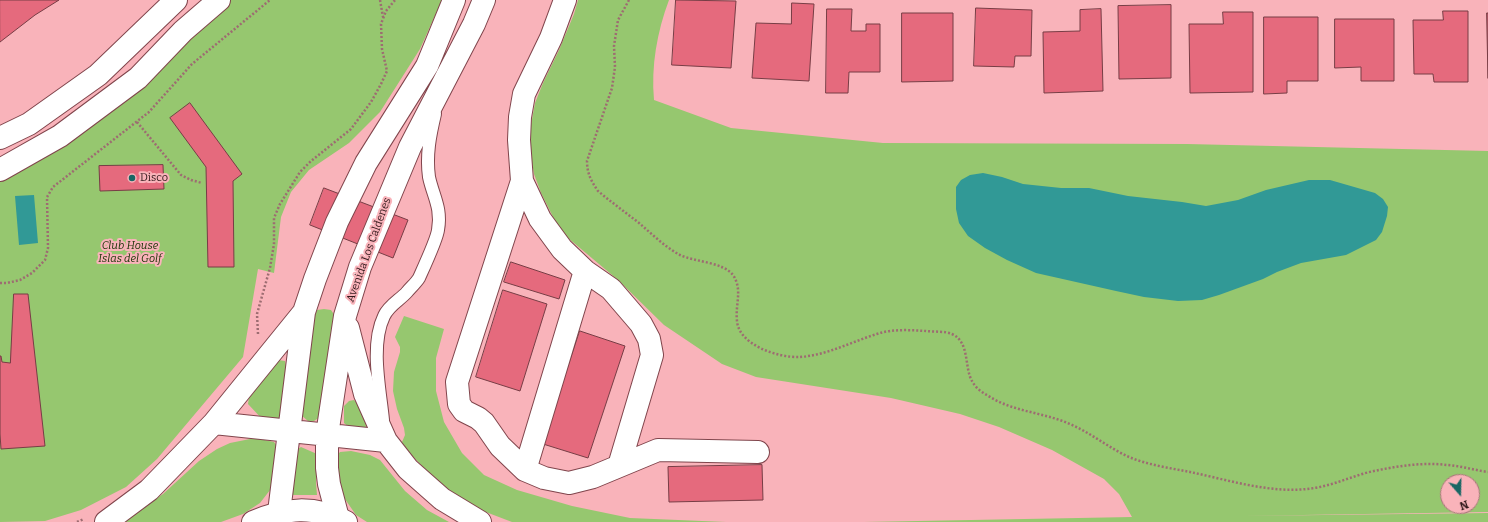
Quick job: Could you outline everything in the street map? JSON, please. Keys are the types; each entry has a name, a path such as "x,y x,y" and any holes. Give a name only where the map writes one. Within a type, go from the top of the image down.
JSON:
{"street":[{"path":"0,138 29,124 98,75 176,0"},
{"path":"0,170 60,136 138,78 183,31 219,0"},
{"path":"262,519 290,431 304,312 315,279 337,222 366,163 427,66 454,0"},
{"name":"Avenida Los Caldenes","path":"342,520 329,484 327,468 327,435 345,316 360,267 410,147 441,90 474,24 484,0"},
{"path":"566,0 551,38 524,94 520,117 519,140 522,181 540,219 562,249 585,271 611,289 641,324 649,339 652,355 619,466"},
{"path":"522,181 457,382 459,404 464,412 478,418 484,423 500,446 525,470 544,478 569,483 593,477 658,450 758,452"},
{"path":"525,470 585,271"},
{"path":"97,519 149,490 214,423 304,312"},
{"path":"345,316 365,394 386,442 408,469 442,499 480,522"},
{"path":"214,423 386,442"},
{"path":"262,519 303,510 320,512 342,520"}],"lane":[{"path":"386,442 377,368 377,346 380,325 384,315 391,306 406,293 418,278 438,231 439,216 437,199 430,179 427,160 429,141 441,90"}],"path":[{"path":"0,283 20,280 32,273 45,260 48,248 47,197 52,186 150,112 192,64 270,0"},
{"path":"380,0 383,19"},
{"path":"259,341 257,314 270,268 274,244 274,218 280,204 300,172 351,128 381,84 387,71 382,49 381,24 386,11 395,0"},
{"path":"628,0 618,20 614,46 615,67 612,88 587,161 587,171 590,180 598,191 672,250 692,260 727,269 732,274 738,285 739,297 736,318 738,327 752,344 774,353 798,357 821,354 881,333 896,331 941,332 952,334 959,339 964,347 969,373 976,387 986,395 1004,405 1070,424 1131,458 1160,466 1275,489 1298,490 1314,488 1334,484 1372,471 1415,464 1446,464 1488,472"},
{"path":"137,122 181,175 202,183"},
{"path":"77,522 97,519"}],"green space":[{"name":"Club House Islas del Golf","path":"231,0 442,0 420,49 380,112 349,143 309,170 291,192 281,217 274,273 258,269 243,357 157,459 126,487 81,510 45,521 0,522 0,177"},
{"path":"578,0 669,0 661,24 654,62 654,100 731,128 883,143 1187,144 1488,151 1488,512 1480,512 1480,474 1440,474 1440,513 1241,516 1488,513 1488,522 864,522 1132,517 1119,494 1104,479 1052,450 999,427 960,414 891,398 756,377 722,364 664,325 618,280 568,238 556,223 541,193 534,174 530,153 530,130 535,103 574,14"},
{"path":"317,310 331,310 335,316 320,417 309,422 300,414 314,316"},
{"path":"404,316 444,329 436,358 436,391 444,422 462,453 484,475 517,490 572,506 630,518 726,522 512,522 470,506 447,492 404,447 402,442 405,435 404,428 397,409 393,391 394,372 400,352 400,347 395,337"},
{"path":"278,360 285,361 286,367 282,416 278,422 264,421 248,404 249,397"},
{"path":"354,400 363,413 366,428 351,429 344,423 344,406 349,401"},
{"path":"255,438 274,442 279,449 277,481 260,503 243,514 221,522 121,522 163,494 199,461 217,449 230,443"},
{"path":"301,447 317,454 317,495 290,494 298,449"},
{"path":"351,451 370,455 380,460 405,491 427,510 449,522 367,522 356,515 338,489 335,458 340,452"}],"water":[{"path":"983,173 1023,184 1061,188 1089,188 1128,196 1206,206 1238,200 1266,190 1309,180 1330,180 1375,193 1383,199 1388,207 1382,232 1376,240 1346,255 1301,263 1263,279 1202,300 1178,301 1144,297 1036,273 985,248 968,236 959,223 956,209 956,187 961,180 970,175"},
{"path":"34,195 38,243 19,245 15,196"}],"building":[{"path":"0,0 59,0 35,15 0,42"},
{"path":"676,0 736,1 731,68 672,65"},
{"path":"792,3 814,4 809,81 752,78 756,23 791,24"},
{"path":"1171,5 1171,78 1119,79 1118,6"},
{"path":"976,8 1032,10 1031,56 1015,56 1014,67 974,66"},
{"path":"827,9 852,9 851,31 866,31 866,24 880,24 880,72 849,72 848,93 826,93"},
{"path":"1101,9 1103,91 1044,93 1043,32 1080,31 1080,10"},
{"path":"1443,11 1468,11 1468,82 1434,82 1433,74 1414,74 1413,20 1443,20"},
{"path":"1223,12 1253,12 1253,92 1190,93 1189,24 1223,24"},
{"path":"902,13 953,13 953,81 902,82"},
{"path":"1487,13 1488,13 1488,78"},
{"path":"1264,17 1318,17 1318,81 1287,81 1287,93 1264,94"},
{"path":"1335,19 1394,19 1394,81 1361,81 1361,67 1335,68"},
{"path":"190,103 242,174 233,181 234,267 208,267 206,167 170,118"},
{"name":"Disco","path":"163,165 164,189 100,191 99,166"},
{"path":"324,188 408,220 393,258 310,225"},
{"path":"511,262 565,280 559,299 504,282"},
{"path":"503,290 547,304 520,391 476,377"},
{"path":"14,294 28,294 45,446 1,449 0,356 2,362 10,363"},
{"path":"580,331 625,346 588,458 543,444"},
{"path":"762,465 763,500 669,502 668,467"}],"place":[{"name":"Disco","path":"132,178"}]}
